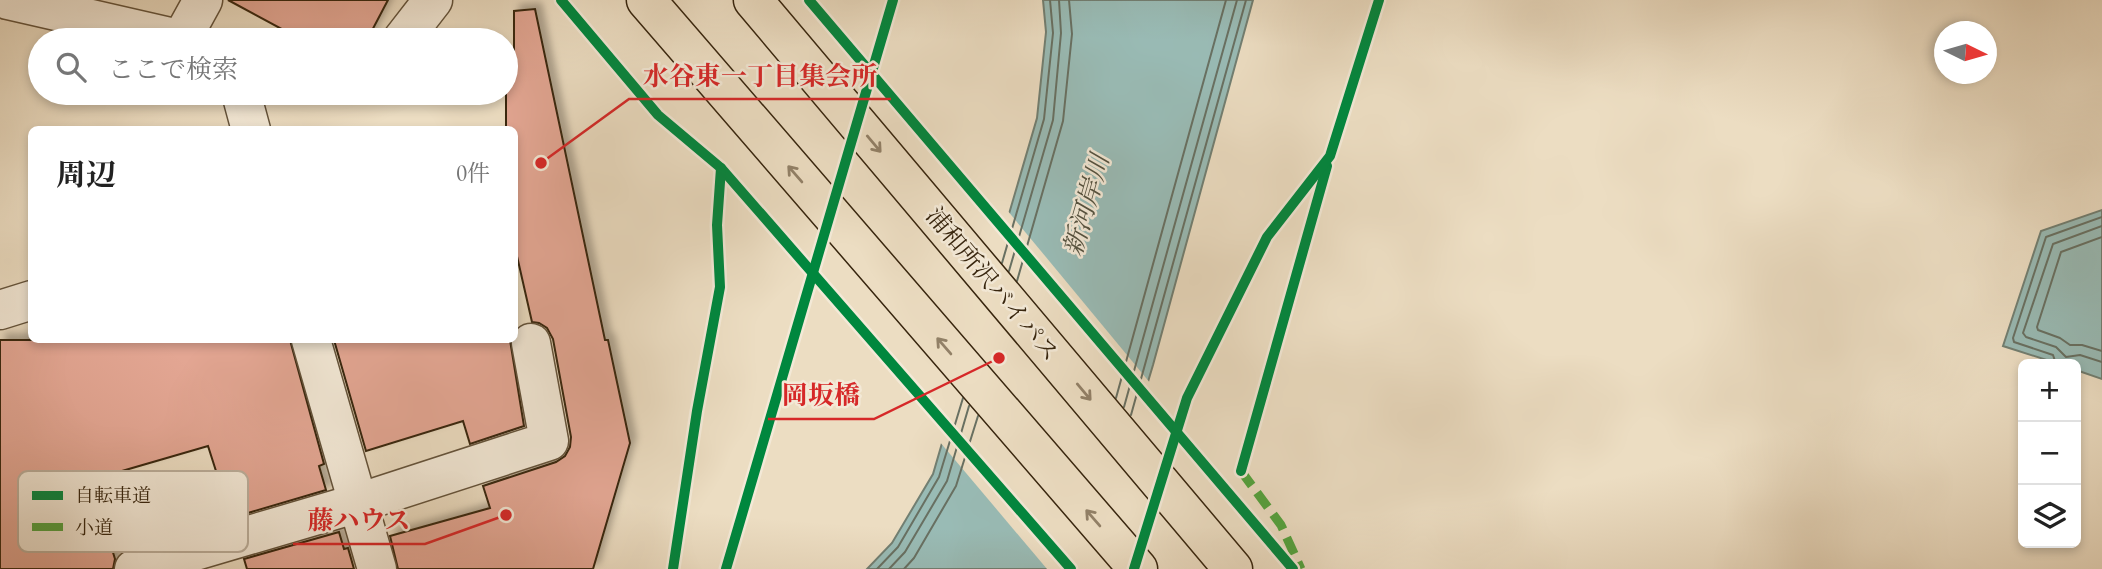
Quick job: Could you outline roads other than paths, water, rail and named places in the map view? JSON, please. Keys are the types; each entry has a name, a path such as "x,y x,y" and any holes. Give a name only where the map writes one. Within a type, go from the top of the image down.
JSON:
{"highway":[{"path":"646,0 1138,569"},
{"name":"浦和所沢バイパス","path":"752,0 1229,564"}],"street":[{"path":"8,0 130,28"},
{"path":"188,28 203,0"},
{"path":"411,28 433,0"},
{"path":"244,105 250,126"},
{"path":"0,310 28,301"},
{"path":"312,343 377,569"},
{"path":"248,535 549,441 531,343"},
{"path":"134,569 192,552"}],"water":[{"name":"新河岸川","path":"1043,0 1253,0 1153,365 1092,569 867,569 892,543 933,474 1037,118 1046,32"},
{"path":"2102,210 2102,379 2081,372 2081,359 2043,359 2003,346 2041,231"}],"place":[{"name":"水谷東一丁目集会所","path":"541,163"},
{"name":"岡坂橋","path":"999,358"},
{"name":"藤ハウス","path":"506,515"}]}
